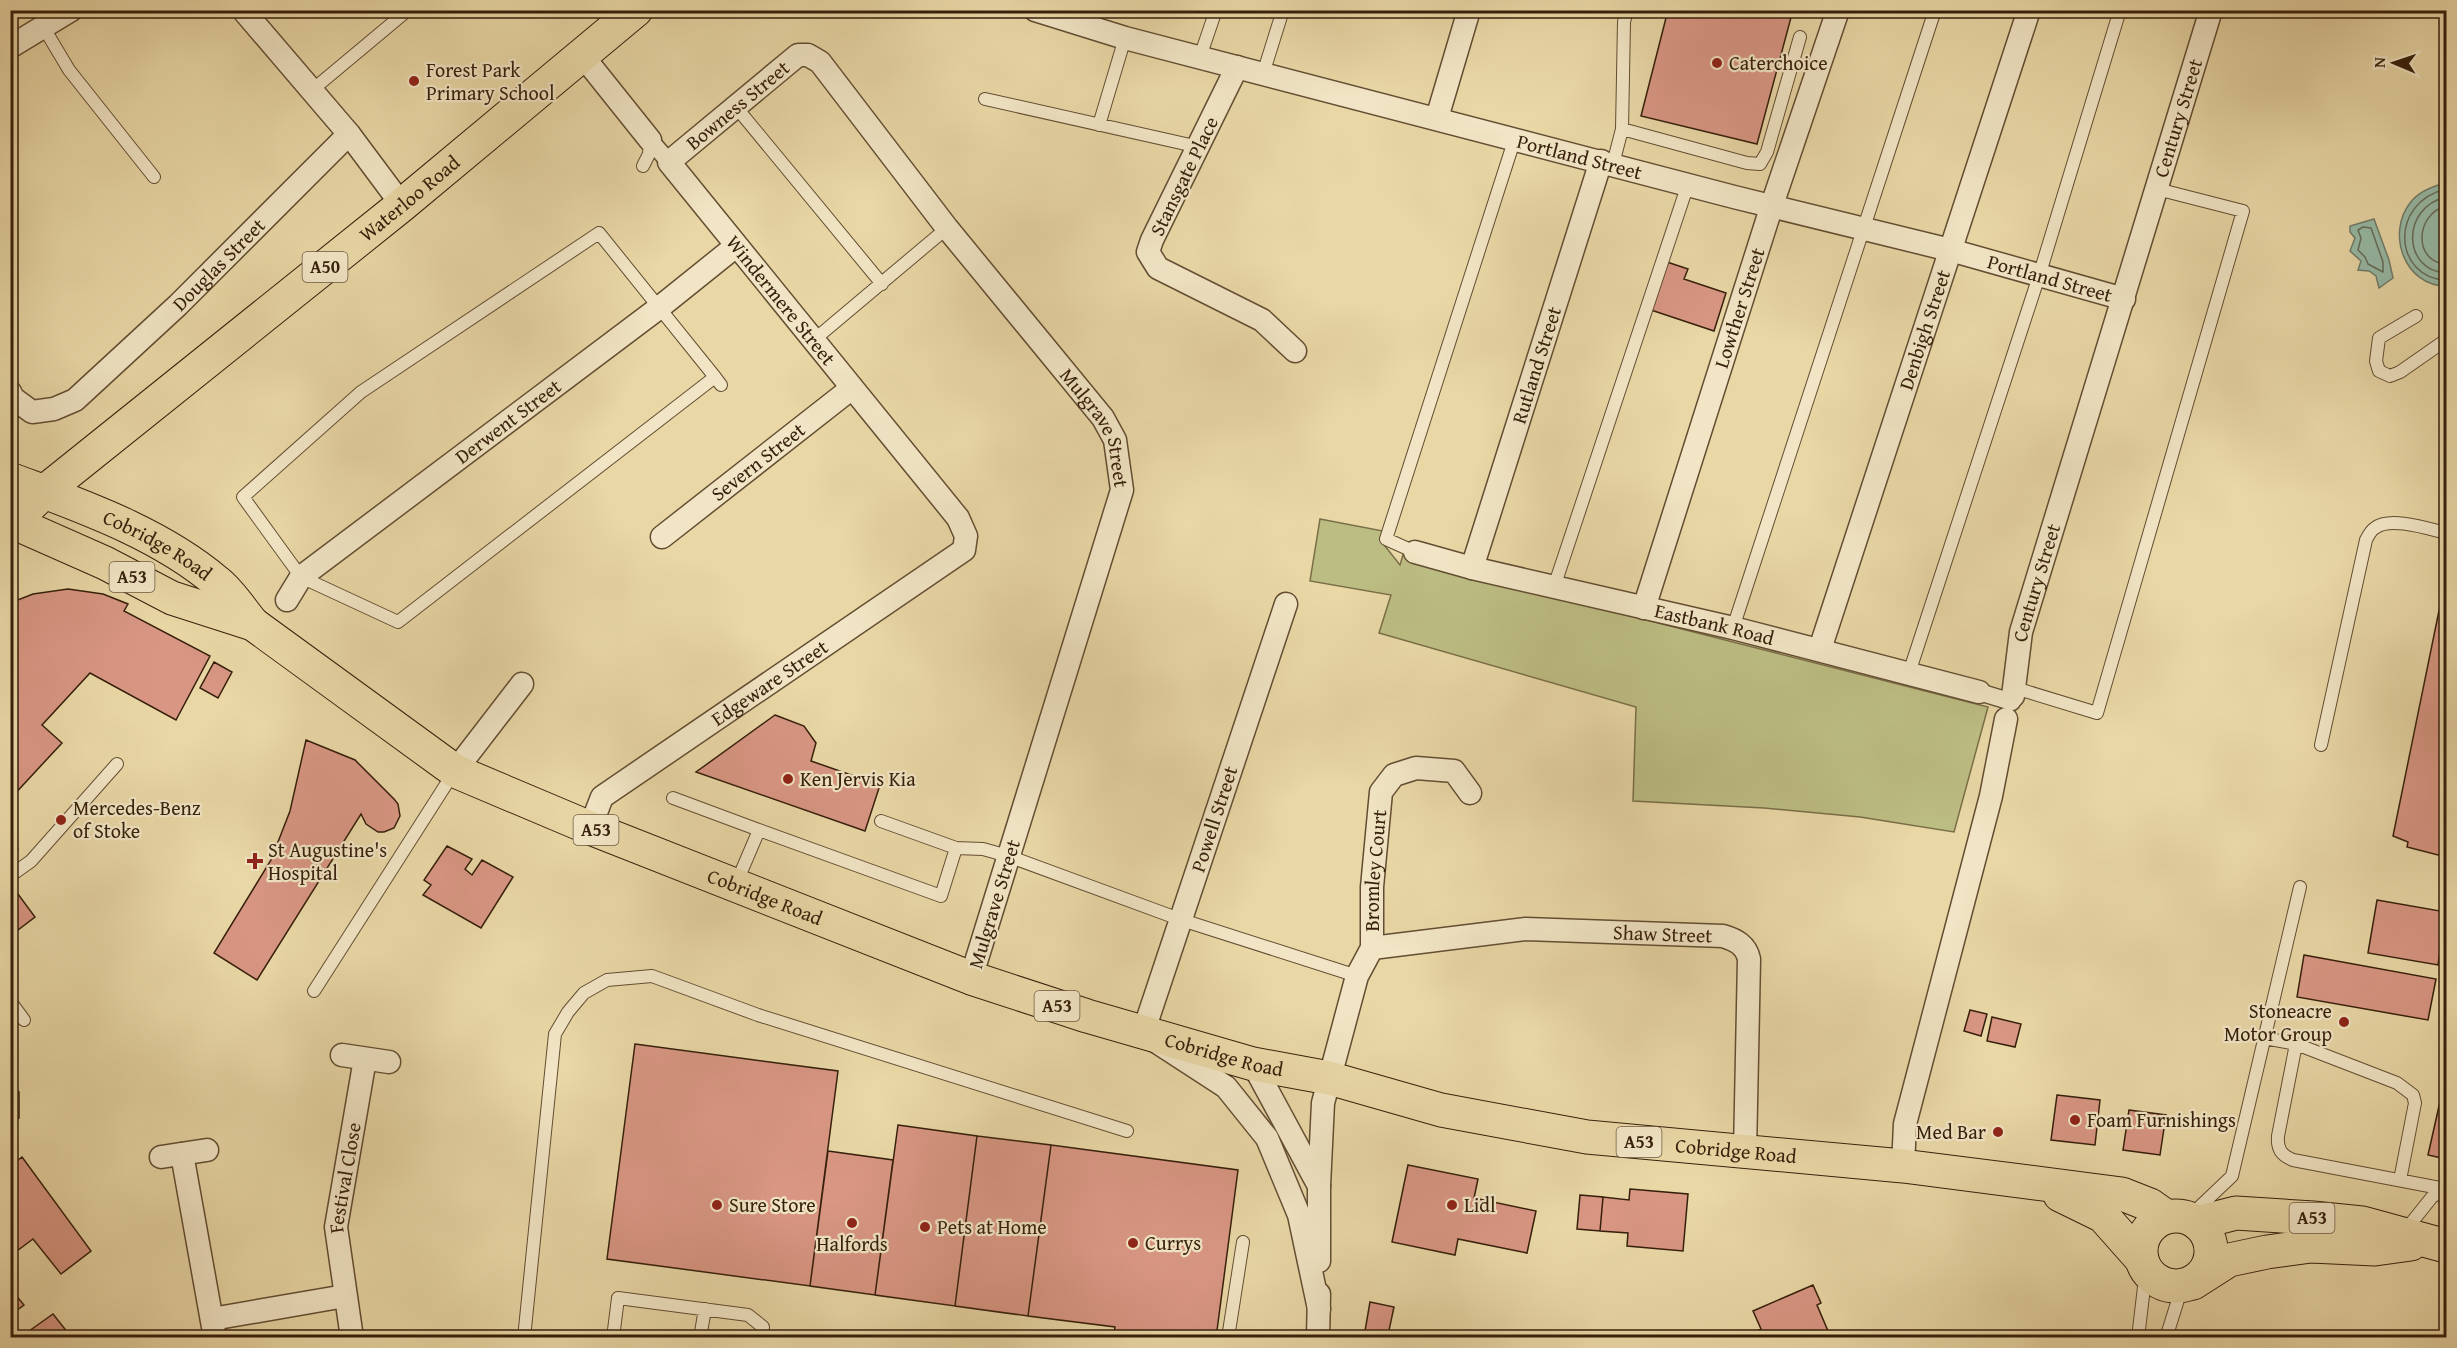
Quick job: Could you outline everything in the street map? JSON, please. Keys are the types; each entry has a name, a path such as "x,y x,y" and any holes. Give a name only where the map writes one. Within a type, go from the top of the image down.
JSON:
{"highway":[{"name":"Waterloo Road","path":"12,522 44,492 402,205 636,10"},
{"name":"A53","path":"10,479 44,492"},
{"name":"Cobridge Road","path":"44,492 115,521 168,548 219,582 253,624 455,771 590,828 971,978 1143,1033 1253,1064 1329,1078 1441,1110 1587,1137 1903,1166 2122,1194 2184,1219"},
{"name":"Cobridge Road","path":"12,522 105,563 172,598 253,624"},
{"name":"Cobridge Road","path":"2032,1183 2103,1216 2144,1265"},
{"name":"A53","path":"2184,1219 2236,1213 2362,1223 2412,1243"},
{"path":"2184,1219 2203,1228 2212,1247 2210,1264 2203,1275 2188,1285 2162,1284 2144,1265 2142,1243 2146,1232 2155,1223 2184,1219"},
{"name":"A53","path":"2188,1285 2229,1260 2267,1252 2311,1246 2412,1243"},
{"path":"2412,1243 2446,1268"}],"street":[{"path":"243,10 349,134 402,205"},
{"name":"Portland Street","path":"1035,10 1125,38 1863,230 1950,250 2124,299"},
{"path":"1437,118 1469,10"},
{"name":"Lowther Street","path":"1644,608 1772,206 1838,10"},
{"name":"Denbigh Street","path":"1820,649 2029,10"},
{"name":"Century Street","path":"1903,1166 1905,1125 1991,796 2011,702 2021,632 2211,10"},
{"path":"10,47 57,17"},
{"name":"Windermere Street","path":"582,55 736,246 815,339 958,518 966,536 964,550"},
{"name":"Bowness Street","path":"669,162 798,56 808,55"},
{"name":"Mulgrave Street","path":"808,55 820,62 947,228 1104,418 1115,440 1120,464 1122,490 1117,508 1087,597 971,978"},
{"name":"Stansgate Place","path":"1237,67 1148,252 1158,268 1262,320 1295,351"},
{"name":"Douglas Street","path":"10,392 13,398 32,412 54,409 75,400 178,305 349,134"},
{"name":"Rutland Street","path":"1472,568 1607,162"},
{"name":"Derwent Street","path":"287,600 301,578 736,246"},
{"name":"Severn Street","path":"663,537 852,388"},
{"name":"Edgeware Street","path":"590,828 602,797 964,550"},
{"name":"Eastbank Road","path":"1415,552 1472,568 1820,649 2011,702"},
{"name":"Powell Street","path":"1143,1033 1286,604"},
{"path":"455,771 522,684"},
{"name":"Bromley Court","path":"1372,948 1372,887 1381,792 1394,775 1416,768 1454,771 1470,793"},
{"name":"Shaw Street","path":"1372,948 1526,929 1723,936 1736,939 1748,950 1749,960 1745,1152"},
{"path":"1318,1338 1319,1186 1323,1103 1357,976 1372,948"},
{"path":"1143,1033 1226,1087 1267,1138 1299,1215 1319,1310"},
{"path":"342,1055 389,1062"},
{"name":"Festival Close","path":"352,1338 336,1227 365,1059"},
{"path":"1253,1064 1319,1186"},
{"path":"207,1150 172,1155 214,1328 345,1296"}],"lane":[{"path":"312,91 408,10"},
{"path":"1200,57 1216,10"},
{"path":"1263,74 1283,10"},
{"path":"1607,162 1622,129 1624,22 1627,10"},
{"path":"1733,628 1935,10"},
{"path":"1909,673 2039,276 2120,10"},
{"path":"57,17 69,70 154,177"},
{"path":"1622,129 1747,163 1760,164 1767,152 1800,37"},
{"path":"1100,124 1125,38"},
{"path":"985,99 1199,147"},
{"path":"736,107 882,284"},
{"path":"1415,552 1386,539 1515,138"},
{"path":"643,166 650,140"},
{"path":"1554,586 1688,184"},
{"path":"2011,702 2097,713 2243,211 2157,189"},
{"path":"815,339 947,228"},
{"path":"599,233 660,306 718,381 398,622 301,578 243,497 361,392 599,233"},
{"path":"2416,316 2379,338 2376,361 2379,371 2390,376 2400,372 2446,340"},
{"path":"2321,745 2366,540 2375,527 2389,523 2446,533"},
{"path":"10,876 32,861 117,764"},
{"path":"314,991 455,771"},
{"path":"673,798 941,896 956,848"},
{"path":"881,821 956,848 983,849 1008,856 1182,920 1357,976"},
{"path":"735,885 759,830"},
{"path":"2184,1219 2232,1176 2300,887"},
{"path":"524,1338 555,1034 568,1011 584,993 607,980 652,976 759,1015 1127,1131"},
{"path":"10,1001 24,1020"},
{"path":"2264,1038 2296,1044 2397,1083 2413,1095 2415,1103 2400,1180"},
{"path":"2296,1044 2278,1136 2279,1150 2284,1156 2293,1160 2446,1188"},
{"path":"2412,1243 2432,1197 2446,1188"},
{"path":"1228,1338 1243,1242"},
{"path":"2138,1338 2144,1265"},
{"path":"2166,1338 2188,1285"},
{"path":"613,1338 618,1298 748,1315 763,1327 762,1338"},
{"path":"700,1338 705,1309"}],"green space":[{"path":"1320,519 1383,531 1381,541 1400,565 1403,555 1580,603 1988,707 1954,832 1860,817 1764,808 1633,801 1636,707 1379,633 1391,595 1310,581"}],"water":[{"path":"2446,183 2446,286 2432,284 2410,268 2400,243 2400,229 2403,215 2418,195"},
{"path":"2374,219 2393,278 2379,288 2376,276 2369,271 2358,270 2361,261 2350,251 2355,238 2350,232 2350,226"}],"building":[{"name":"Caterchoice","path":"1668,10 1793,10 1757,144 1641,116"},
{"path":"1667,262 1688,269 1684,279 1726,293 1714,331 1651,310"},
{"path":"68,589 103,594 128,604 124,611 210,656 176,720 90,673 42,725 62,743 10,799 10,603 33,594"},
{"path":"2442,596 2446,597 2446,857 2407,847 2408,842 2393,836"},
{"path":"214,662 232,672 218,698 200,688"},
{"name":"Ken Jervis Kia","path":"775,715 804,726 816,743 811,761 880,785 865,831 696,772"},
{"path":"306,740 355,760 394,799 398,804 400,816 394,828 378,832 366,824 361,814 257,980 214,953 271,860 290,811"},
{"path":"10,839 18,849 10,855"},
{"path":"447,846 472,859 465,869 472,875 482,860 513,877 481,928 423,895 431,885 424,880"},
{"path":"15,890 35,917 10,936 10,893"},
{"path":"2377,900 2446,912 2438,965 2368,953"},
{"path":"2304,955 2436,979 2428,1020 2297,997"},
{"path":"1970,1010 1987,1014 1981,1036 1964,1031"},
{"path":"1992,1017 2021,1024 2015,1047 1987,1041"},
{"name":"Sure Store","path":"635,1044 838,1071 810,1286 607,1259"},
{"path":"2446,1075 2446,1159 2428,1155"},
{"path":"10,1081 19,1092 19,1118 10,1124"},
{"name":"Foam Furnishings","path":"2057,1095 2100,1100 2095,1145 2051,1140"},
{"path":"2129,1110 2166,1115 2160,1155 2123,1150"},
{"name":"Pets at Home","path":"898,1125 977,1136 955,1306 875,1295"},
{"path":"977,1136 1051,1145 1028,1316 955,1306"},
{"name":"Currys","path":"1051,1145 1238,1170 1216,1338 1171,1333 1170,1338 1145,1338 1114,1333 1115,1327 1028,1316"},
{"name":"Halfords","path":"828,1151 893,1160 875,1295 810,1286"},
{"path":"22,1157 91,1251 61,1274 33,1239 10,1256 10,1166"},
{"name":"Lidl","path":"1408,1165 1478,1179 1474,1198 1536,1211 1527,1253 1458,1239 1455,1255 1392,1242"},
{"path":"1630,1189 1688,1194 1683,1251 1627,1246 1628,1233 1600,1231 1603,1197 1629,1200"},
{"path":"1580,1195 1603,1197 1600,1231 1577,1229"},
{"path":"1813,1285 1821,1303 1817,1305 1831,1338 1743,1338 1761,1329 1753,1311"},
{"path":"10,1288 24,1305 10,1315"},
{"path":"1370,1302 1394,1307 1388,1335 1365,1331"},
{"path":"53,1314 72,1338 10,1338 10,1330 15,1327 22,1336"}],"place":[{"name":"Caterchoice","path":"1717,63"},
{"name":"Forest Park Primary School","path":"414,81"},
{"name":"Ken Jervis Kia","path":"788,779"},
{"name":"Mercedes-Benz of Stoke","path":"61,820"},
{"name":"St Augustine's Hospital","path":"255,861"},
{"name":"Stoneacre Motor Group","path":"2344,1022"},
{"name":"Foam Furnishings","path":"2075,1120"},
{"name":"Med Bar","path":"1998,1132"},
{"name":"Sure Store","path":"717,1205"},
{"name":"Lidl","path":"1452,1205"},
{"name":"Halfords","path":"852,1223"},
{"name":"Pets at Home","path":"925,1227"},
{"name":"Currys","path":"1133,1243"}]}
